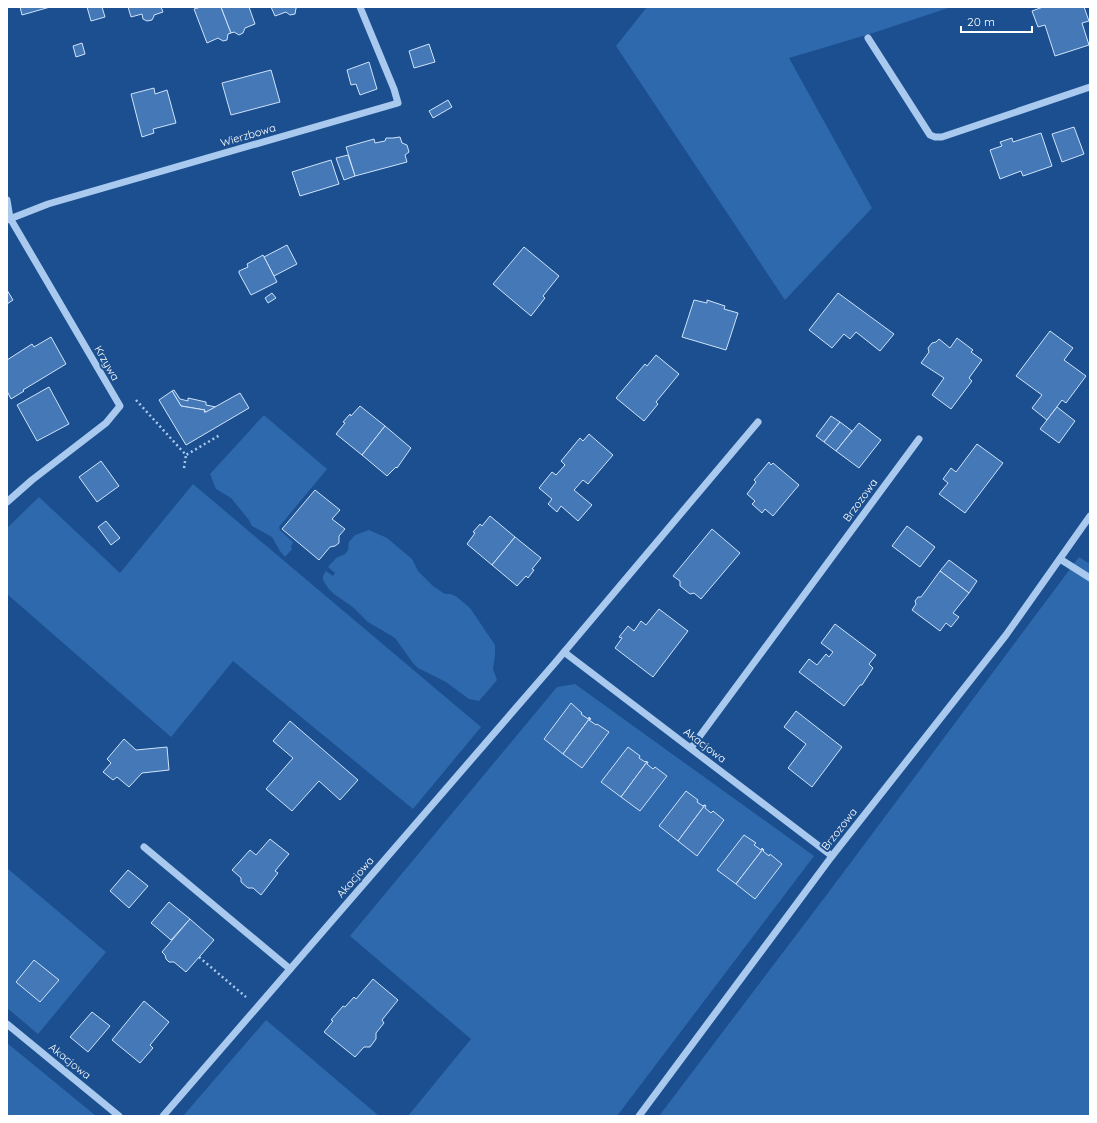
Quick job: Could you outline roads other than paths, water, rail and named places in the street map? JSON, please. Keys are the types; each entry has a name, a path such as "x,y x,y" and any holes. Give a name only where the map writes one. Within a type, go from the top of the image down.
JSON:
{"street":[{"name":"Wierzbowa","path":"9,219 48,204 398,103 394,89 360,7"},
{"path":"868,38 930,135 935,137 942,137 1090,87"},
{"name":"Krzywa","path":"7,200 9,219 120,406 106,422 32,480 7,502"},
{"name":"Akacjowa","path":"163,1116 564,652 758,422"},
{"name":"Brzozowa","path":"691,748 919,439"},
{"name":"Brzozowa","path":"639,1116 832,856 1006,635 1090,516"},
{"path":"1060,559 1090,578"},
{"name":"Akacjowa","path":"564,652 832,856"},
{"path":"144,847 290,969"},
{"name":"Akacjowa","path":"7,1024 119,1116"}]}
